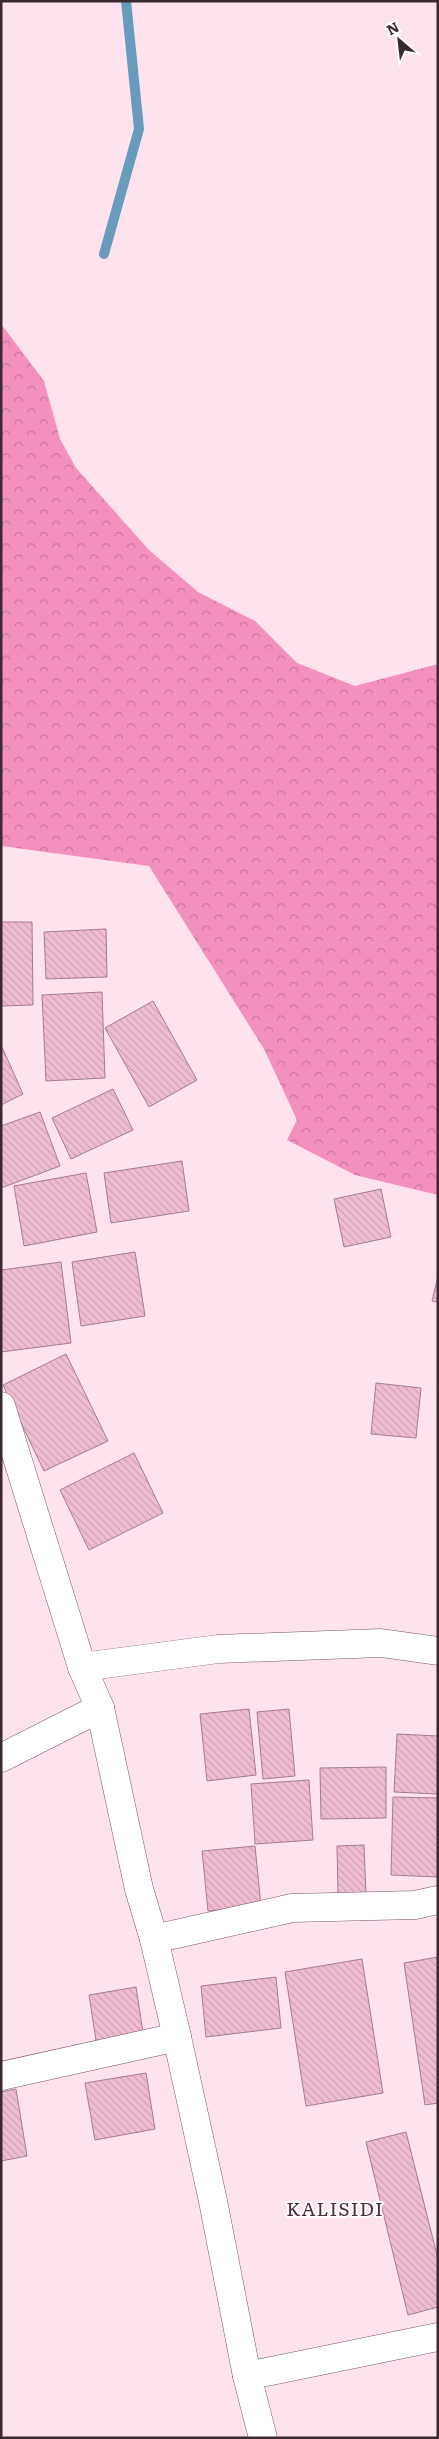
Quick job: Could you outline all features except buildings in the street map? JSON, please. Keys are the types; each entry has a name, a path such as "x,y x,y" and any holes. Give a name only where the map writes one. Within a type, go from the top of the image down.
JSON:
{"street":[{"path":"1,1406 82,1667 100,1708 139,1888 154,1939 213,2201 247,2376 262,2438"},
{"path":"82,1667 218,1649 381,1643 438,1651"},
{"path":"1,1758 100,1708"},
{"path":"154,1939 292,1908 415,1905 438,1900"},
{"path":"1,2076 176,2036"},
{"path":"247,2376 438,2337"}],"green space":[{"path":"1,324 44,381 60,439 76,468 149,550 198,592 255,621 297,663 355,686 438,664 438,1195 355,1175 287,1140 297,1120 264,1049 149,866 1,846"}],"waterway":[{"path":"104,254 139,129 126,1"}],"district":[{"name":"KALISIDI","path":"335,2209"}]}
